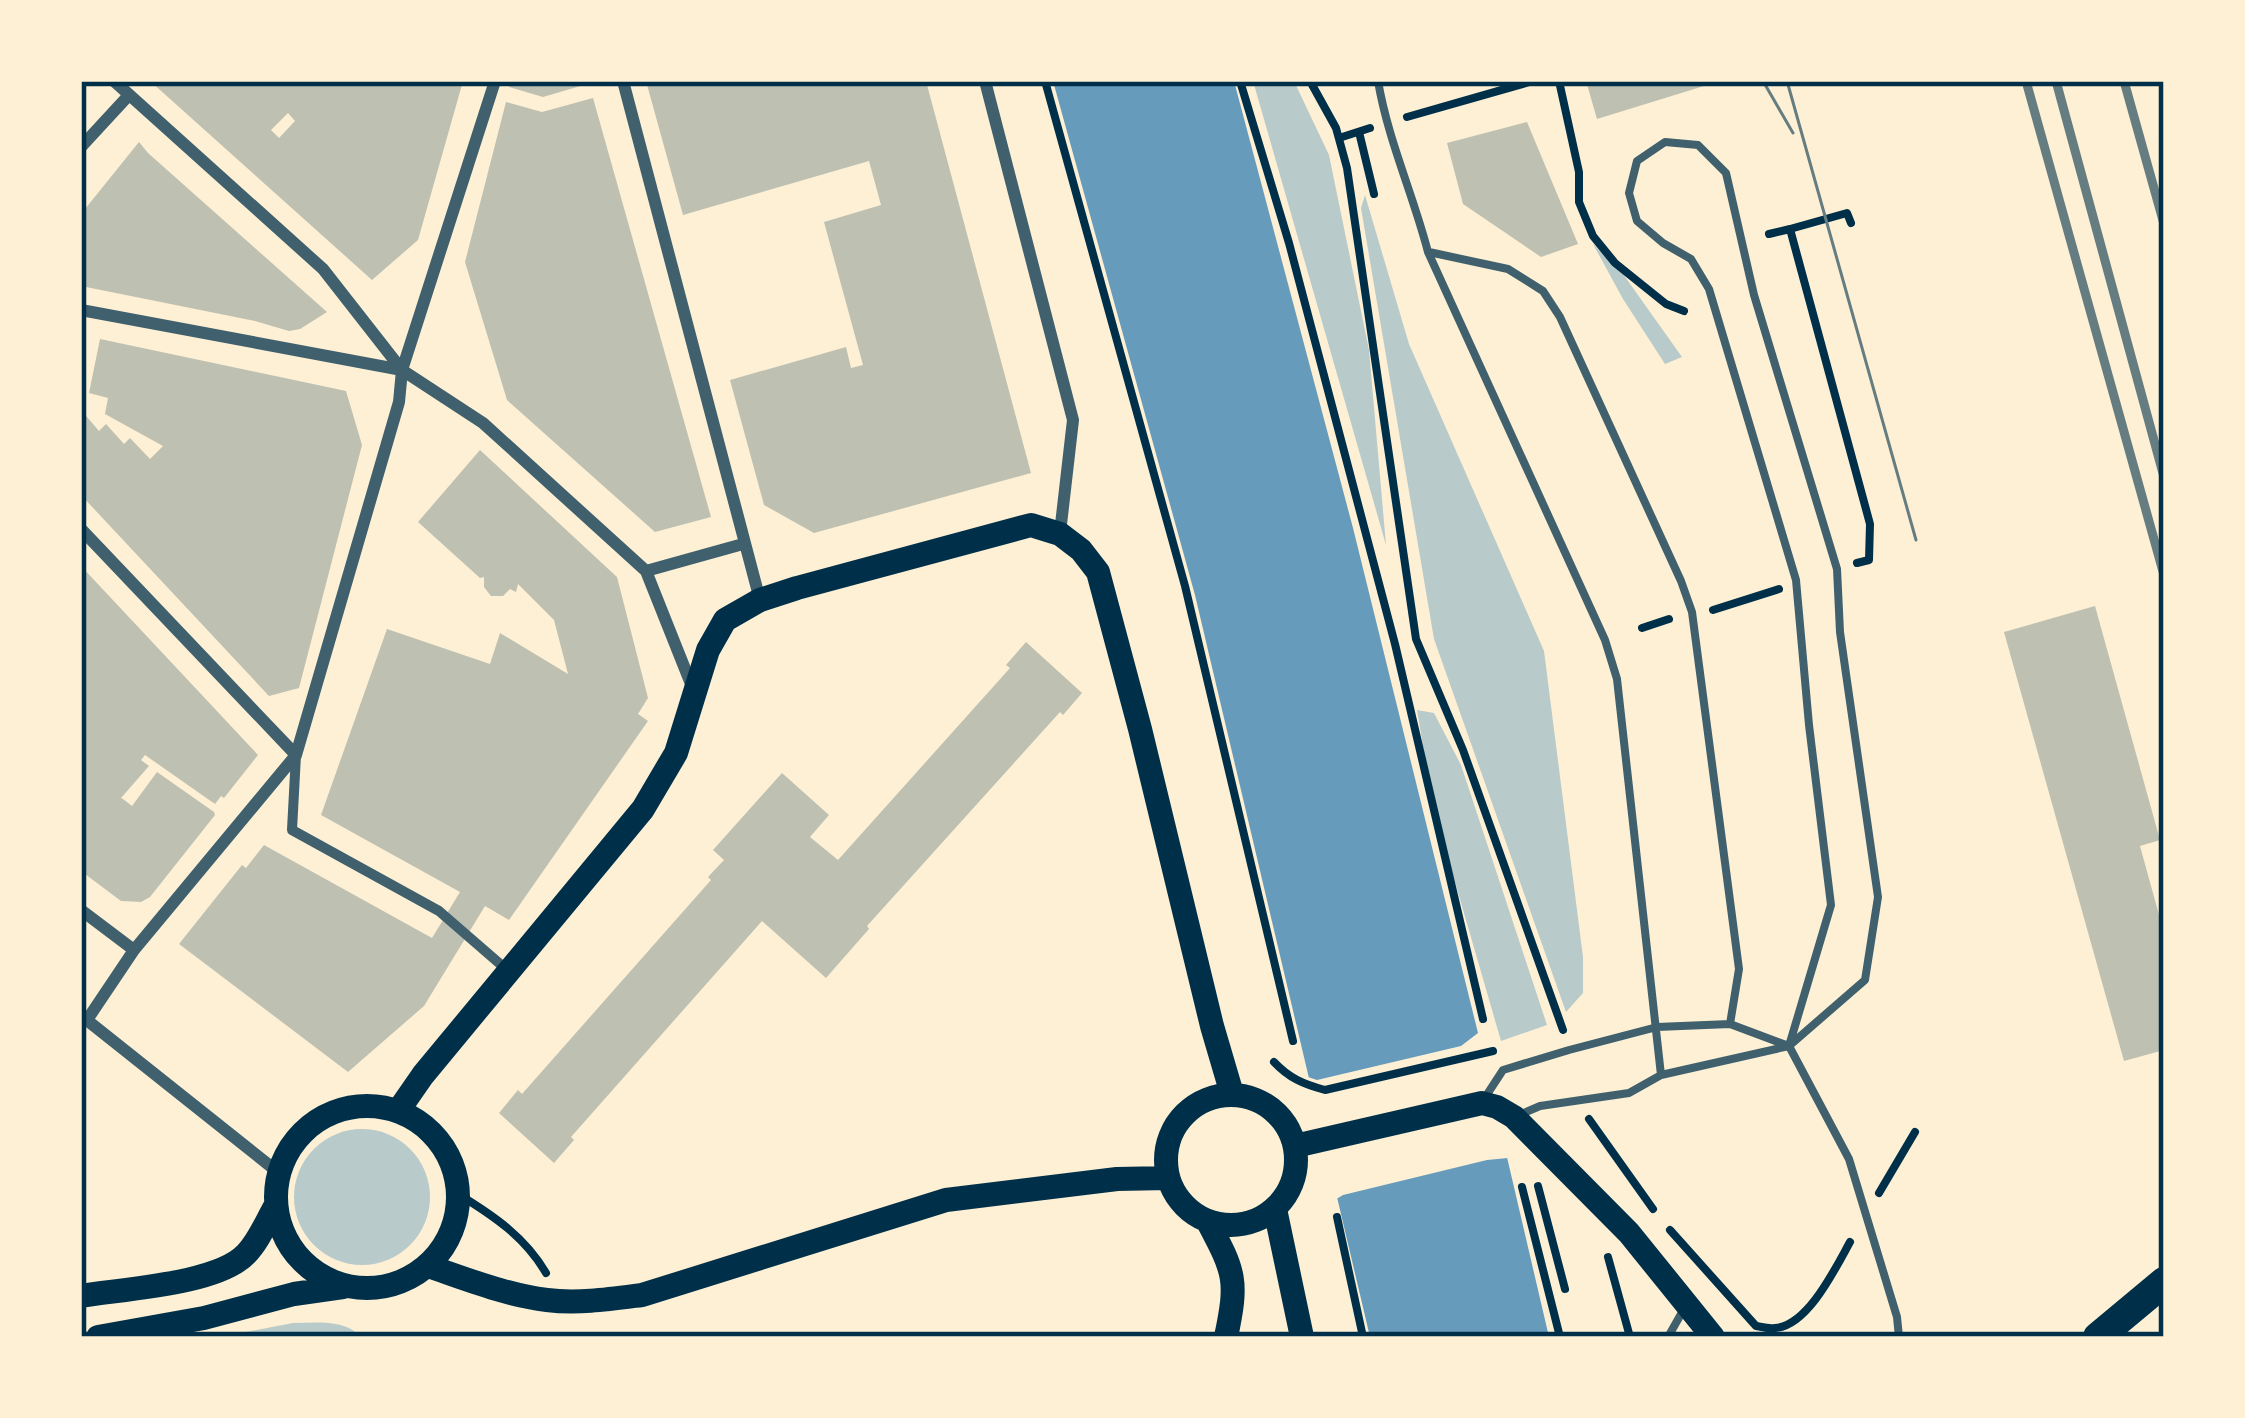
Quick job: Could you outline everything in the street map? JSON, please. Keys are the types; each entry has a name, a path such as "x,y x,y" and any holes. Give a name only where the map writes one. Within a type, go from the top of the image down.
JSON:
{"highway":[{"path":"2098,1337 2164,1282"}],"main road":[{"path":"398,1111 643,809 676,753 708,650 725,620 760,600 1030,525 1060,534 1098,572 1232,1094"},
{"path":"1212,1097 1251,1097 1277,1113 1299,1145 1289,1192 1275,1209 1242,1225 1208,1222 1190,1212 1168,1178 1169,1137 1194,1106 1212,1097"},
{"path":"1299,1145 1481,1103 1497,1106 1514,1117 1629,1233 1712,1337"},
{"path":"98,1337 204,1318 294,1294 403,1282 428,1266 445,1245 455,1221 455,1173 434,1135 398,1111 373,1106 325,1116 296,1140 279,1173 276,1204 283,1233 298,1257 320,1275 346,1287"},
{"path":"428,1266 545,1300 595,1301 642,1295 946,1199 1117,1179 1168,1178"},
{"path":"81,1296 227,1269 248,1253 276,1204"},
{"path":"1275,1209 1302,1337"},
{"path":"1208,1222 1230,1263 1235,1295 1226,1337"}],"street":[{"path":"114,81 323,269 402,370 483,423 646,572 696,696"},
{"path":"495,81 402,370 399,402 296,755 292,830 439,911 510,973"},
{"path":"623,81 760,600"},
{"path":"985,81 1073,420 1060,534"},
{"path":"81,146 129,95"},
{"path":"81,310 402,370"},
{"path":"81,529 296,755"},
{"path":"646,572 743,544"},
{"path":"279,1173 84,1017 296,755"},
{"path":"81,910 134,950"}],"lane":[{"path":"1378,81 1385,123 1428,251 1605,640 1617,679 1661,1075"},
{"path":"1514,1117 1540,1106 1629,1093 1661,1075 1789,1046 1865,980 1878,897 1840,632 1837,569 1754,295 1726,173 1698,145 1665,142 1637,161 1629,193 1637,221 1691,259 1709,289 1796,580 1831,905 1789,1046"},
{"path":"1428,251 1508,269 1543,291 1560,317 1681,581 1692,612 1739,969 1730,1024"},
{"path":"1481,1103 1503,1070 1657,1028 1730,1024 1789,1046 1849,1159 1899,1337"},
{"path":"1668,1337 1687,1304"}],"path":[{"path":"1045,81 1185,586 1293,1041"},
{"path":"1240,81 1289,243 1395,644 1483,1019"},
{"path":"1310,81 1336,128 1347,168 1416,639 1561,1024"},
{"path":"1339,138 1533,81"},
{"path":"1559,81 1579,172 1579,202 1593,236 1616,263 1666,304 1684,311"},
{"path":"1359,132 1374,194"},
{"path":"1769,235 1847,213 1851,223"},
{"path":"1790,229 1870,524 1869,560 1857,563"},
{"path":"1712,610 1783,587"},
{"path":"1642,628 1669,620"},
{"path":"1395,644 1416,639"},
{"path":"1274,1062 1287,1076 1324,1090 1498,1049"},
{"path":"1591,1124 1654,1211"},
{"path":"1668,1227 1756,1326 1779,1329 1808,1310 1915,1132"},
{"path":"1538,1184 1564,1289"},
{"path":"1522,1187 1560,1337"},
{"path":"458,1194 497,1218 529,1246 561,1301"},
{"path":"1336,1217 1363,1337"},
{"path":"1607,1253 1630,1337"}],"shaded area":[{"path":"1253,81 1294,81 1329,155 1369,350 1386,545"},
{"path":"1365,195 1409,344 1544,651 1583,957 1583,993 1566,1012 1434,639 1361,208"},
{"path":"1593,244 1623,274 1682,357 1665,364"},
{"path":"1417,710 1434,713 1461,765 1547,1025 1501,1041 1433,806"},
{"path":"362,1129 388,1135 410,1149 424,1171 430,1197 424,1223 410,1245 388,1259 362,1265 336,1259 314,1245 300,1223 294,1197 300,1171 314,1149 336,1135"},
{"path":"293,1323 338,1325 361,1337 220,1337"}],"water":[{"path":"1053,81 1234,81 1353,528 1549,1337 1370,1337 1195,595"}],"pier":[{"path":"1481,1021 1515,1162 1487,1160 1333,1201 1302,1075 1317,1080 1461,1046 1478,1033"}],"building":[{"path":"150,81 463,81 418,240 372,280","holes":["288,113 295,121 279,138 271,130"]},
{"path":"511,81 594,82 543,97 509,87"},
{"path":"646,81 926,81 1031,473 814,533 764,505 730,380 846,347 851,368 863,365 824,222 881,205 869,161 683,215"},
{"path":"1586,81 1717,81 1717,82 1597,119"},
{"path":"593,98 711,517 655,532 507,400 465,262 506,102 542,112"},
{"path":"1527,122 1578,244 1541,257 1463,204 1447,143"},
{"path":"139,142 327,312 289,331 81,286 81,214"},
{"path":"100,339 346,391 362,445 299,688 269,696 81,495 81,410 99,431 106,424 124,444 130,438 150,459 163,446 105,414 108,398 89,393"},
{"path":"480,450 617,577 648,698 638,714 648,721 509,920 485,906 424,1006 348,1072 179,944 242,865 246,868 264,845 432,938 460,892 321,815 387,629 490,664 500,633 568,674 554,620 518,584 516,592 510,589 503,596 491,596 484,577 418,522"},
{"path":"81,566 258,755 215,804 145,755 141,760 149,766 121,798 132,806 157,772 215,815 150,897 141,902 121,901 81,871"},
{"path":"2095,606 2160,840 2140,846 2164,933 2164,1050 2124,1061 2004,632"},
{"path":"1026,642 1082,693 867,926 826,978 762,921 571,1137 574,1140 554,1163 499,1113 518,1090 522,1094 711,880 708,877 724,860 713,850 782,773 829,815 810,837 838,860 1010,668 1006,665"}],"tram line":[{"path":"1763,81 1793,133"},
{"path":"1787,81 1916,540"}],"railway":[{"path":"2026,81 2164,575"},
{"path":"2056,81 2164,477"},
{"path":"2124,81 2164,224"}]}
